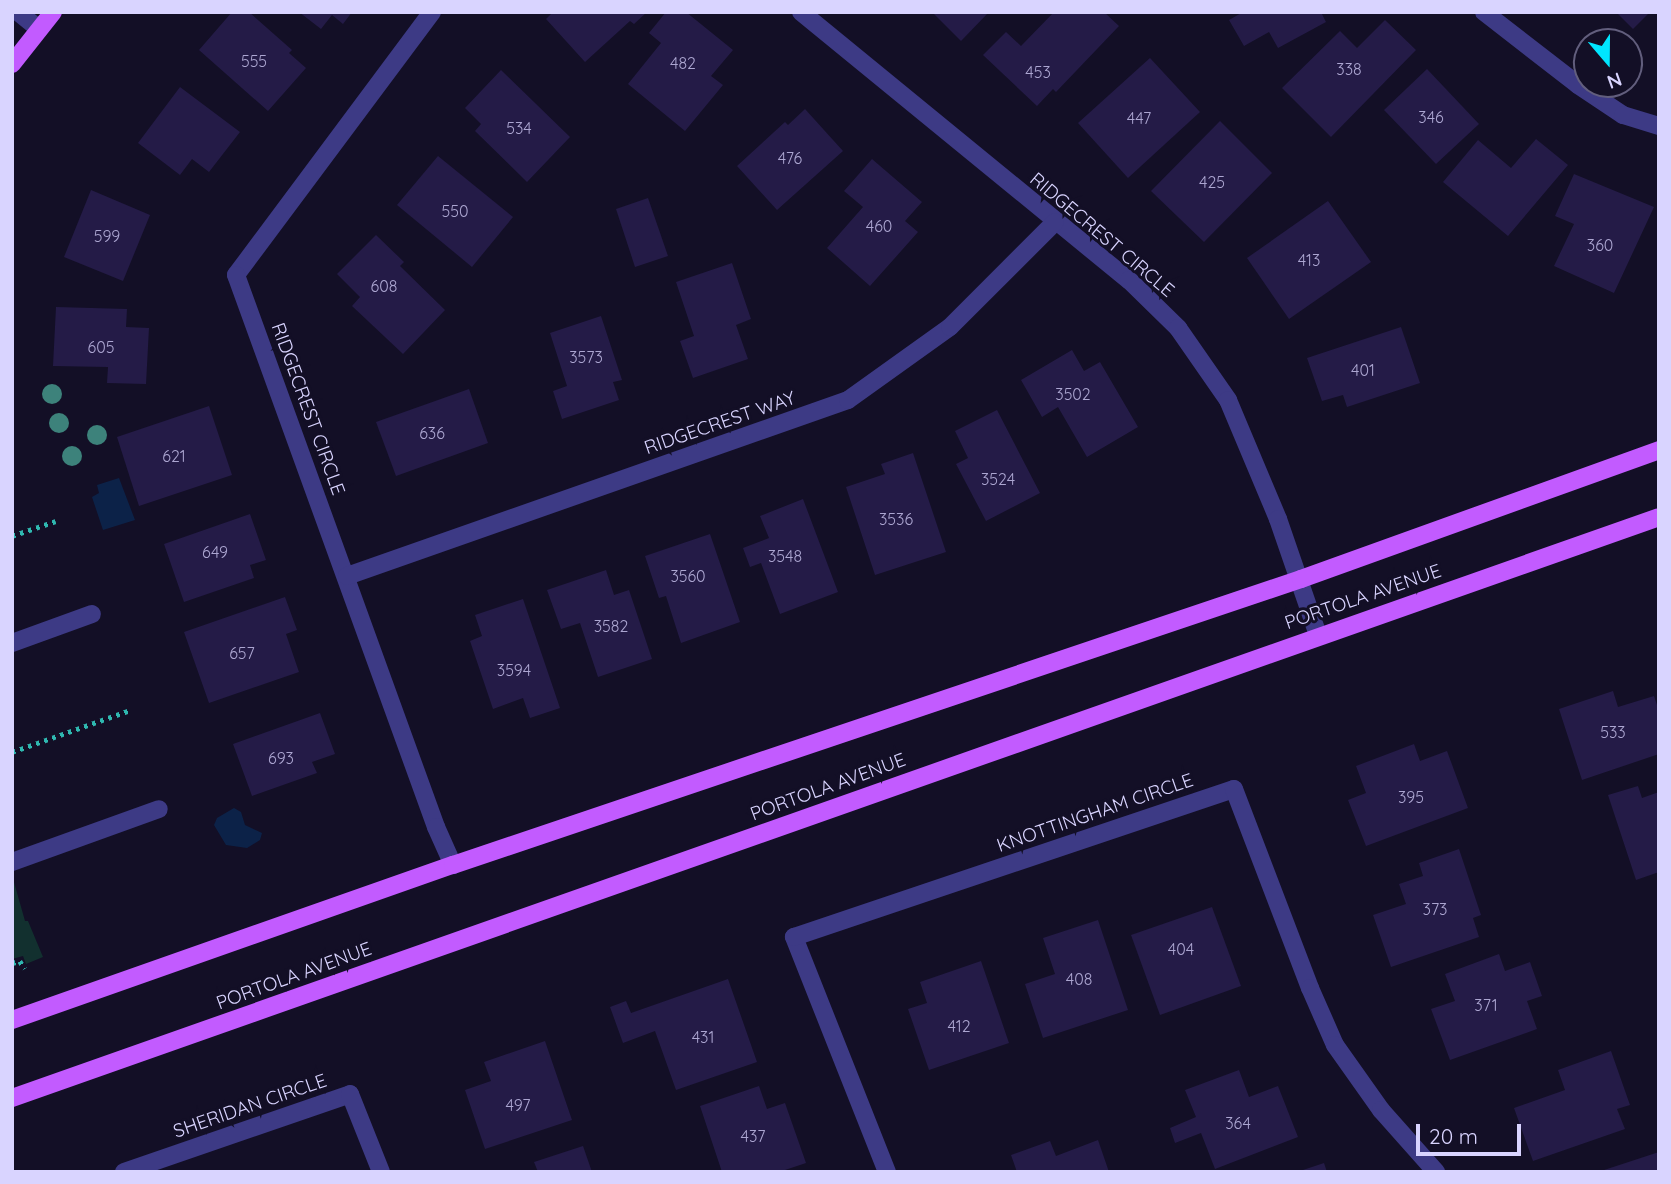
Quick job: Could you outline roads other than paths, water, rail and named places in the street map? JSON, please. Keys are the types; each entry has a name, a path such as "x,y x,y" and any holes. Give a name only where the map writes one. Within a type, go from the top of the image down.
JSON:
{"main road":[{"path":"12,64 53,12"},
{"name":"PORTOLA AVENUE","path":"12,1020 453,865 1301,579 1659,450"},
{"name":"PORTOLA AVENUE","path":"12,1098 1318,635 1659,517"}],"street":[{"path":"18,12 39,29"},
{"name":"RIDGECREST CIRCLE","path":"432,12 236,275 436,827 453,865"},
{"name":"RIDGECREST CIRCLE","path":"801,12 1055,222 1129,279 1178,328 1228,400 1301,579 1318,635"},
{"path":"1485,12 1578,85 1623,115 1659,126"},
{"name":"RIDGECREST WAY","path":"347,576 848,400 950,327 1055,222"},
{"path":"12,643 92,614"},
{"name":"KNOTTINGHAM CIRCLE","path":"887,1172 794,937 1234,789 1310,988 1335,1045 1381,1110 1436,1172"},
{"path":"12,862 159,809"},
{"name":"SHERIDAN CIRCLE","path":"124,1172 350,1094 381,1172"}],"water":[{"path":"119,478 135,520 103,530 92,497 99,493 97,485"},
{"path":"234,808 241,812 245,825 262,833 260,840 247,848 226,845 214,825 217,818"}]}
